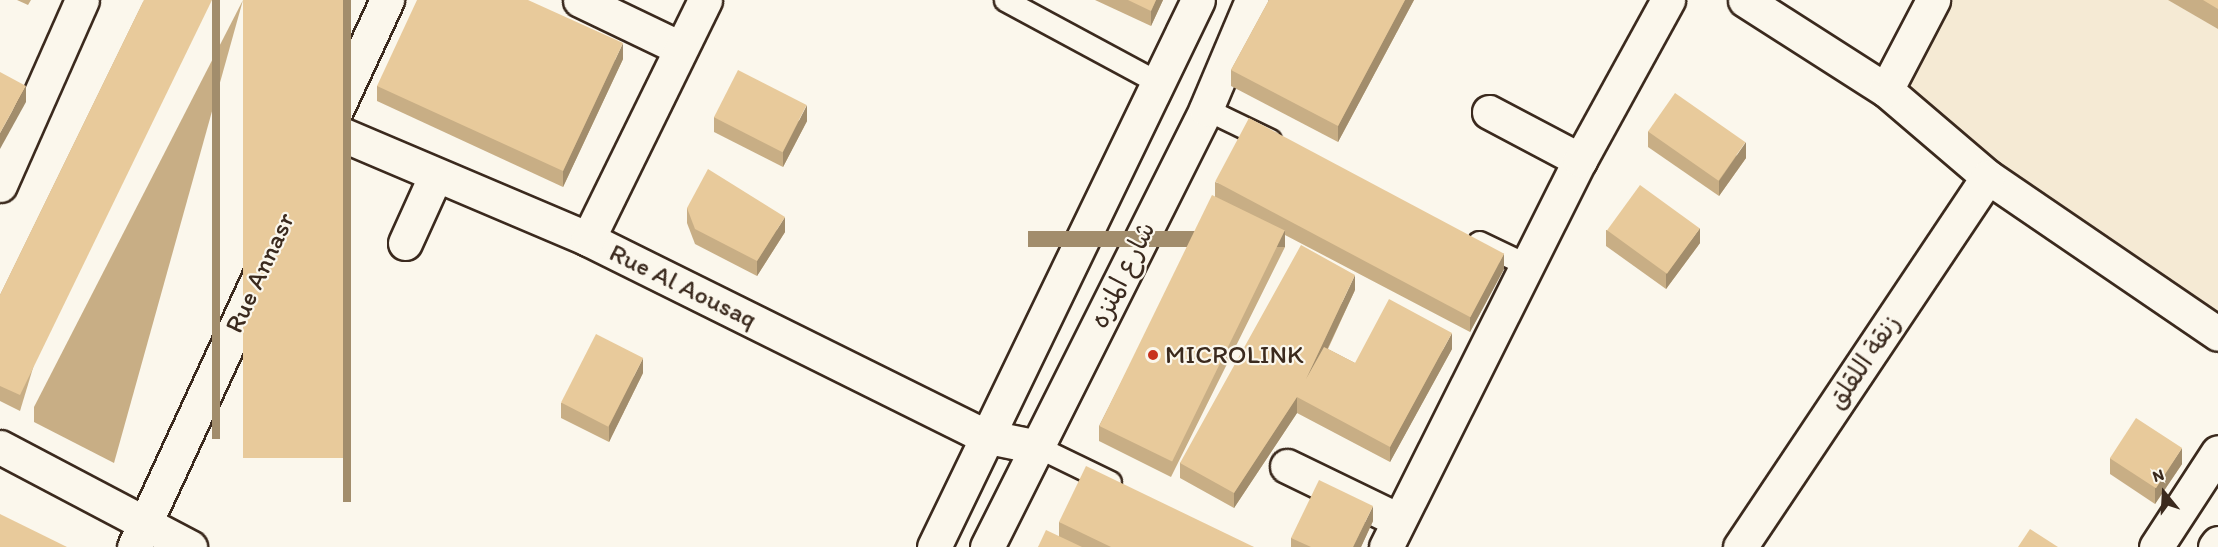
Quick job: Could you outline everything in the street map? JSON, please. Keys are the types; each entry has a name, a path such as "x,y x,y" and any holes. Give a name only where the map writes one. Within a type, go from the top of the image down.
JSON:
{"street":[{"path":"0,185 82,0"},
{"name":"Rue Annasr","path":"139,536 387,0"},
{"path":"580,0 680,48"},
{"path":"588,239 705,0"},
{"name":"شارع المنزه","path":"934,547 984,436 1198,0"},
{"name":"شارع المنزه","path":"987,547 1206,109 1252,0"},
{"path":"1287,466 1392,534 1529,266 1580,160 1668,0"},
{"path":"1745,0 1886,90 1988,177 2218,334"},
{"path":"1886,90 1933,0"},
{"path":"1489,112 1580,160"},
{"name":"Rue Al Aousaq","path":"327,128 435,177 588,239 984,436 1038,447"},
{"path":"405,243 435,177"},
{"name":"زنقة اللقلق","path":"1740,547 1988,177"},
{"path":"0,447 139,536 190,547"},
{"path":"2156,547 2218,452"},
{"path":"2215,547 2218,543"}],"lane":[{"path":"1005,0 1159,83"},
{"path":"1206,109 1292,151"},
{"path":"1454,230 1529,266"},
{"path":"1038,447 1134,494"}],"shaded area":[{"path":"1947,0 2218,0 2218,325 1894,105"}],"building":[{"path":"144,0 212,0 20,395 0,386 0,295"},
{"path":"243,0 343,0 343,458 243,458"},
{"path":"417,0 528,0 623,43 563,171 377,86"},
{"path":"1128,0 1156,0 1151,11"},
{"path":"1269,0 1405,0 1338,126 1231,70"},
{"path":"2203,0 2218,0 2218,9"},
{"path":"738,70 807,105 783,152 714,117"},
{"path":"0,72 26,86 0,133"},
{"path":"1675,93 1745,142 1718,181 1648,132"},
{"path":"1249,118 1504,254 1470,317 1215,182"},
{"path":"708,169 785,217 757,261 695,229 687,208"},
{"path":"1640,185 1700,228 1667,274 1607,230"},
{"path":"1212,195 1285,231 1172,461 1099,426"},
{"path":"1301,245 1355,275 1306,379 1324,347 1355,363 1389,299 1452,333 1390,447 1297,397 1234,493 1180,463"},
{"path":"596,334 643,358 608,427 561,403"},
{"path":"2136,418 2182,448 2156,488 2110,458"},
{"path":"1086,466 1254,547 1111,547 1059,522"},
{"path":"1319,480 1373,506 1353,547 1311,547 1291,538"},
{"path":"0,514 67,547 0,547"},
{"path":"2030,529 2058,547 2018,547"},
{"path":"1046,530 1082,547 1038,547"}],"place":[{"name":"MICROLINK","path":"1153,355"}]}
